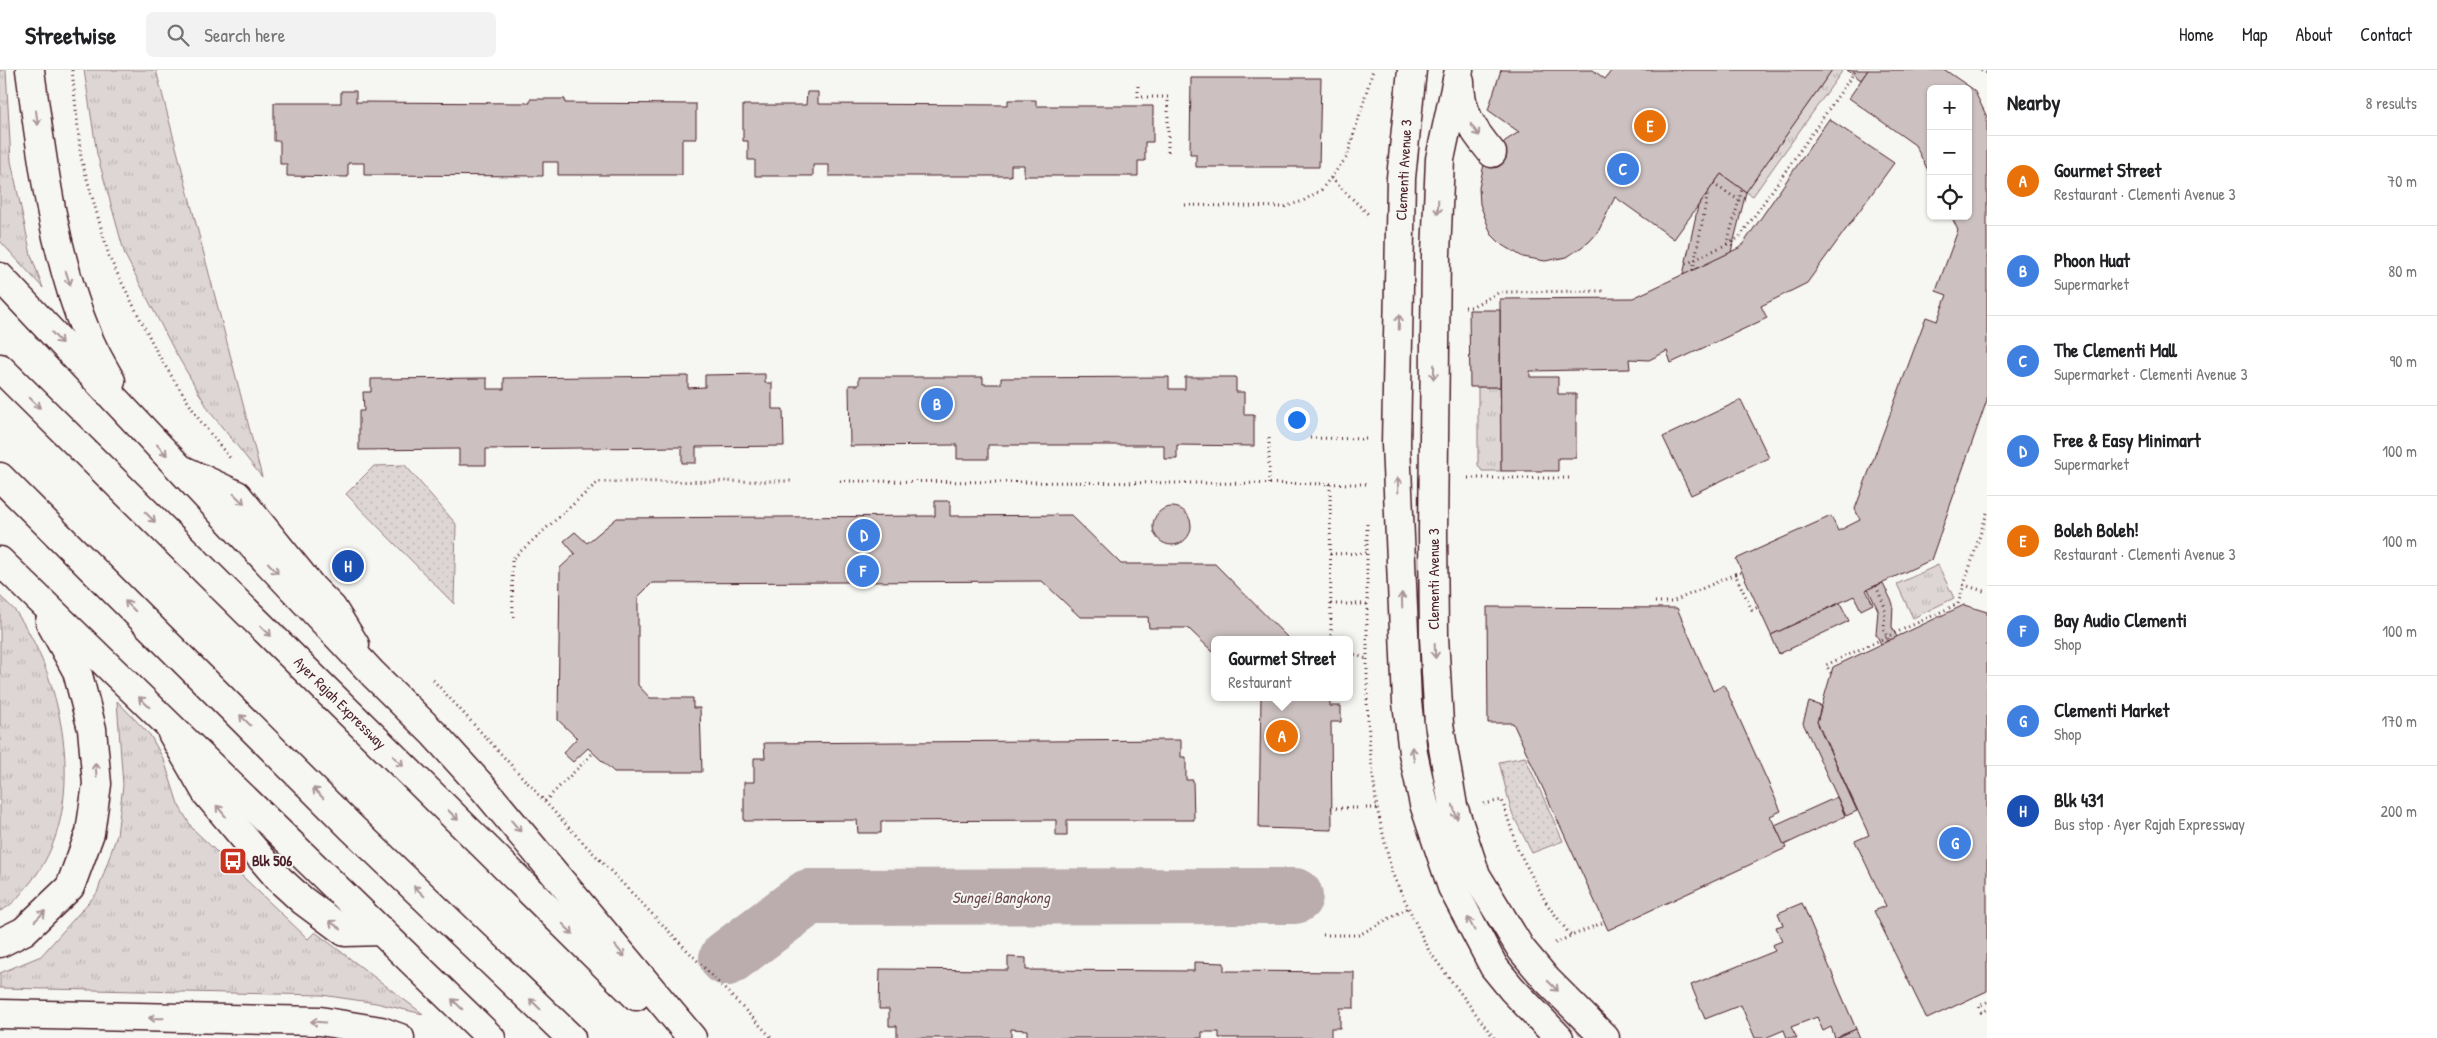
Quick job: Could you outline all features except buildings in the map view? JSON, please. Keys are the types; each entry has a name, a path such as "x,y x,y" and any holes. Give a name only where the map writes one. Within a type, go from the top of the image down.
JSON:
{"main road":[{"path":"30,70 43,162 64,265 88,338 129,414"},
{"name":"Clementi Avenue 3","path":"1412,70 1400,178 1396,444 1407,702 1412,753 1424,804 1452,887 1494,967 1559,1038"},
{"path":"1460,70 1460,96 1471,127 1492,153"},
{"name":"Clementi Avenue 3","path":"1460,70 1440,160 1436,254 1433,532 1434,638 1439,724 1453,806 1476,875 1521,949 1547,980 1605,1038"},
{"path":"0,277 376,677 484,789 692,1038"},
{"name":"Ayer Rajah Expressway","path":"0,368 679,1038"},
{"path":"0,477 352,828 570,1038"},
{"path":"0,561 492,1038"},
{"path":"0,943 24,931 70,887 90,833 97,784 92,729 77,671 35,595"},
{"path":"1494,967 1521,949"},
{"path":"0,1014 320,1021 381,1031 400,1038"}],"path":[{"path":"72,70 81,158 110,260 158,356 200,421 237,465"},
{"path":"1185,205 1284,207 1321,190 1346,157 1373,70"},
{"path":"1686,264 1739,238 1856,70"},
{"path":"1981,70 1987,73"},
{"path":"1138,86 1138,97 1168,97 1168,152"},
{"path":"1331,178 1372,217"},
{"path":"1713,184 1739,200"},
{"path":"1727,244 1742,189"},
{"path":"1693,270 1708,192"},
{"path":"1457,307 1471,307 1500,292 1606,291"},
{"path":"1269,438 1269,484"},
{"path":"1310,438 1367,439"},
{"path":"1458,478 1573,478"},
{"path":"513,617 512,559 598,482 793,481"},
{"path":"840,481 1367,484"},
{"path":"1330,484 1331,636"},
{"path":"1831,673 1826,665 1888,639 1958,604 1987,513"},
{"path":"1330,554 1367,553"},
{"path":"1655,602 1672,602 1742,572"},
{"path":"1735,574 1752,610 1758,607"},
{"path":"1964,585 1987,592"},
{"path":"1876,586 1885,607 1884,630 1888,639"},
{"path":"1331,604 1367,604"},
{"path":"1353,654 1367,659"},
{"path":"433,680 545,802 772,1038"},
{"path":"545,802 593,752"},
{"path":"1483,804 1502,800 1518,850 1547,904 1571,936"},
{"path":"1331,808 1377,808"},
{"path":"1323,935 1359,935 1408,908"},
{"path":"1554,943 1604,922"},
{"path":"1987,1002 1979,1006 1981,1012 1987,1010"}],"green space":[{"path":"0,70 6,70 11,161 31,255 43,288 0,241"},
{"path":"84,70 156,70 262,477 210,412 173,348 125,255 97,154"},
{"path":"1832,70 1843,70 1753,196 1746,192"},
{"path":"1478,387 1500,387 1501,471 1482,471 1478,465"},
{"path":"405,465 456,524 454,604 346,494 374,466"},
{"path":"1938,565 1954,598 1913,618 1897,584"},
{"path":"0,596 18,615 35,644 48,677 58,712 64,749 65,786 60,821 48,854 20,895 13,903 0,911"},
{"path":"117,701 150,735 164,760 178,804 192,828 308,939 315,932 423,1014 376,1003 322,995 0,988 0,973 41,956 97,893 117,835 123,785"},
{"path":"1525,757 1563,841 1532,853 1512,813 1499,762"}],"waterway":[{"name":"Sungei Bangkong","path":"727,958 809,897 1295,896"}],"place":[{"name":"Boleh Boleh!","path":"1650,126"},
{"name":"The Clementi Mall","path":"1623,169"},
{"name":"Phoon Huat","path":"937,404"},
{"name":"Free & Easy Minimart","path":"864,535"},
{"name":"Blk 431","path":"348,566"},
{"name":"Bay Audio Clementi","path":"863,571"},
{"name":"Gourmet Street","path":"1282,736"},
{"name":"Clementi Market","path":"1955,843"},
{"name":"Blk 506","path":"233,861"}]}
